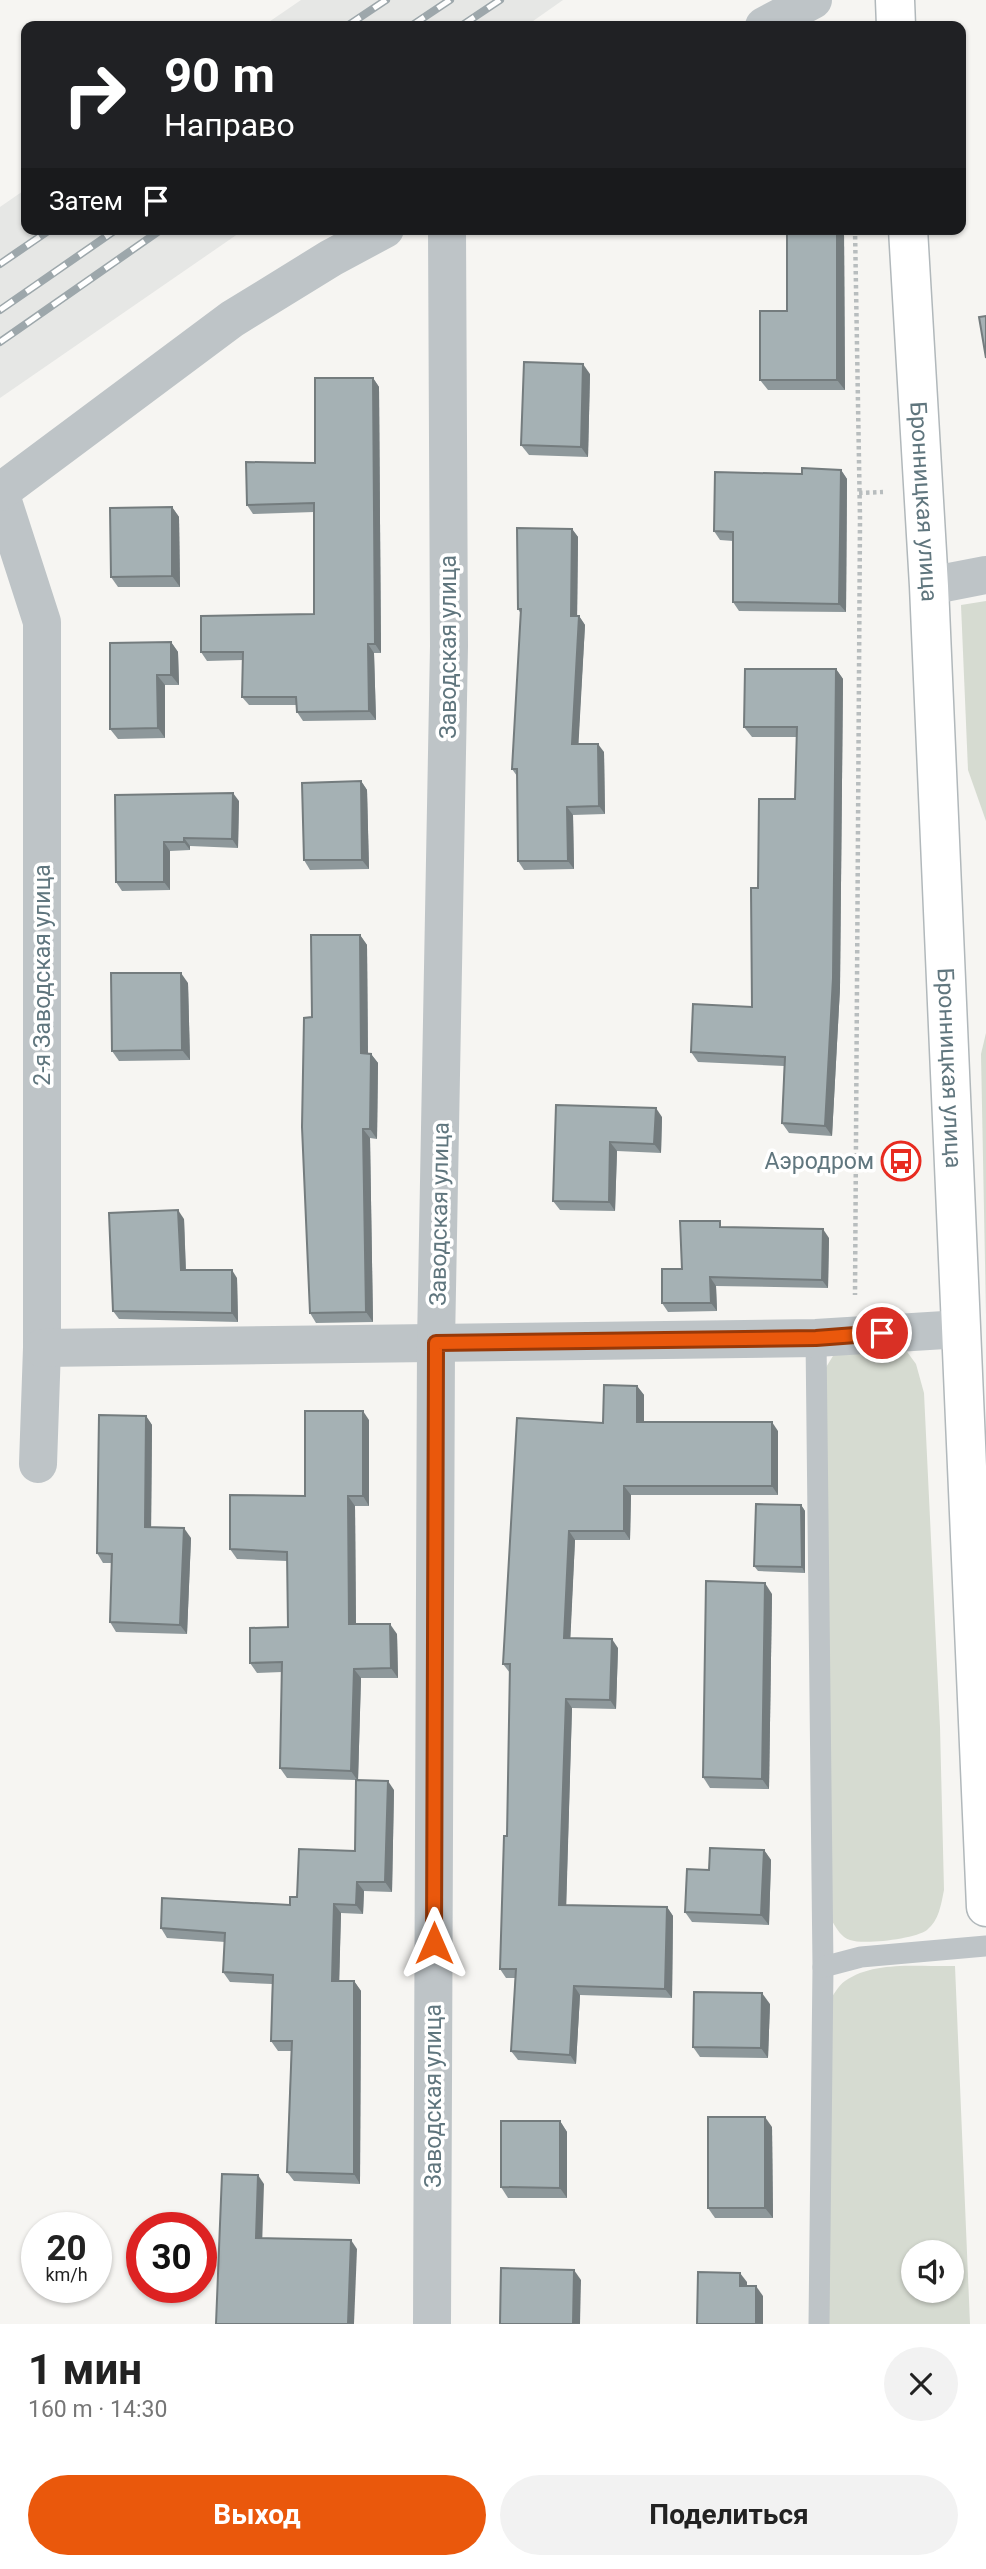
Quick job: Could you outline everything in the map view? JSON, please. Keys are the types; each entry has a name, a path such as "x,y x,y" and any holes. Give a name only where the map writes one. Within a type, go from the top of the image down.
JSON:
{"main road":[{"path":"895,0 896,21"},
{"name":"Бронницкая улица","path":"908,235 929,586 986,1907"}],"street":[{"path":"773,21 813,0"},
{"path":"0,492 232,319 375,235"},
{"name":"Заводская улица","path":"432,2324 436,1343 449,646 447,235"},
{"name":"2-я Заводская улица","path":"0,492 42,622 42,1348 38,1464"},
{"path":"929,586 986,575"},
{"path":"42,1348 816,1338 961,1329"}],"lane":[{"path":"816,1338 822,1967 819,2324"},
{"path":"822,1967 861,1957 986,1946"}],"path":[{"path":"855,235 860,519 855,1334"}],"shaded area":[{"path":"301,0 563,0 533,21 270,21"},
{"path":"21,192 21,235 236,235 0,398 0,207"},
{"path":"986,601 986,821 968,770 961,605"},
{"path":"986,1033 986,1315 981,1054"},
{"path":"905,1349 916,1364 924,1393 940,1727 944,1890 937,1917 927,1930 901,1938 857,1941 844,1937 832,1921 825,1369 836,1351"},
{"path":"898,1966 955,1966 970,2324 827,2324 828,2003 845,1981 857,1974"}],"building":[{"path":"787,235 837,235 837,380 760,380 760,311 787,311"},
{"path":"986,316 986,358 979,317"},
{"path":"524,362 583,364 581,447 521,445"},
{"path":"315,378 373,378 375,644 368,644 369,711 297,712 296,697 242,697 243,652 201,652 201,616 314,614 314,503 247,505 246,462 315,463"},
{"path":"802,468 841,470 839,604 733,602 733,532 714,531 715,472 802,474"},
{"path":"172,507 172,576 111,577 110,508"},
{"path":"517,528 572,529 571,616 579,616 572,744 598,744 599,806 567,807 568,861 518,861 517,769 512,769 521,609 518,609"},
{"path":"171,642 171,675 157,675 158,728 110,729 110,643"},
{"path":"745,669 836,669 833,978 825,1126 782,1123 785,1057 691,1052 693,1004 752,1007 751,888 758,888 759,799 795,799 797,727 744,727"},
{"path":"361,781 362,860 304,860 302,783"},
{"path":"233,793 232,839 184,838 184,842 164,842 164,882 116,882 115,795"},
{"path":"311,935 360,935 361,1053 371,1054 370,1129 363,1129 366,1312 310,1313 302,1127 304,1018 312,1017"},
{"path":"111,973 181,973 182,1050 112,1051"},
{"path":"556,1105 656,1108 654,1144 610,1142 609,1202 553,1201"},
{"path":"178,1210 181,1270 232,1270 232,1313 113,1311 109,1213"},
{"path":"680,1221 720,1221 720,1227 823,1229 822,1280 710,1277 711,1303 662,1303 662,1269 682,1269"},
{"path":"604,1385 637,1386 637,1422 772,1422 772,1486 624,1486 624,1531 569,1531 564,1638 612,1639 610,1700 566,1699 559,1905 667,1907 665,1989 574,1986 570,2055 511,2051 516,1969 500,1969 504,1836 507,1836 510,1664 503,1664 517,1418 603,1423"},
{"path":"305,1411 363,1411 363,1496 348,1496 349,1624 390,1624 391,1668 354,1669 351,1771 280,1768 282,1662 250,1663 250,1628 288,1627 287,1552 230,1549 230,1495 305,1496"},
{"path":"99,1415 146,1416 145,1527 184,1528 180,1625 110,1622 112,1554 97,1553"},
{"path":"756,1504 801,1505 802,1567 754,1566"},
{"path":"706,1581 765,1583 762,1779 703,1777"},
{"path":"356,1780 388,1781 385,1882 357,1882 356,1905 334,1904 332,1981 354,1981 354,2174 287,2172 292,2041 271,2041 273,1975 223,1972 225,1933 161,1928 162,1898 290,1905 290,1897 297,1897 299,1849 355,1851"},
{"path":"710,1848 764,1850 761,1915 685,1912 687,1869 709,1870"},
{"path":"694,1992 762,1993 761,2048 693,2047"},
{"path":"708,2117 765,2117 765,2208 708,2208"},
{"path":"501,2121 560,2121 560,2188 501,2187"},
{"path":"222,2174 258,2175 256,2238 351,2240 348,2324 216,2324"},
{"path":"501,2268 574,2270 573,2324 500,2324"},
{"path":"698,2272 740,2273 740,2286 756,2286 756,2324 697,2324"}],"railway":[{"path":"354,21 386,0"},
{"path":"418,21 450,0"},
{"path":"468,21 500,0"},
{"path":"0,264 42,235"},
{"path":"0,310 108,235"},
{"path":"0,342 153,235"}],"place":[{"name":"Аэродром","path":"901,1161"}],"route":[{"path":"434,1943 436,1343 816,1338 882,1333"}]}
